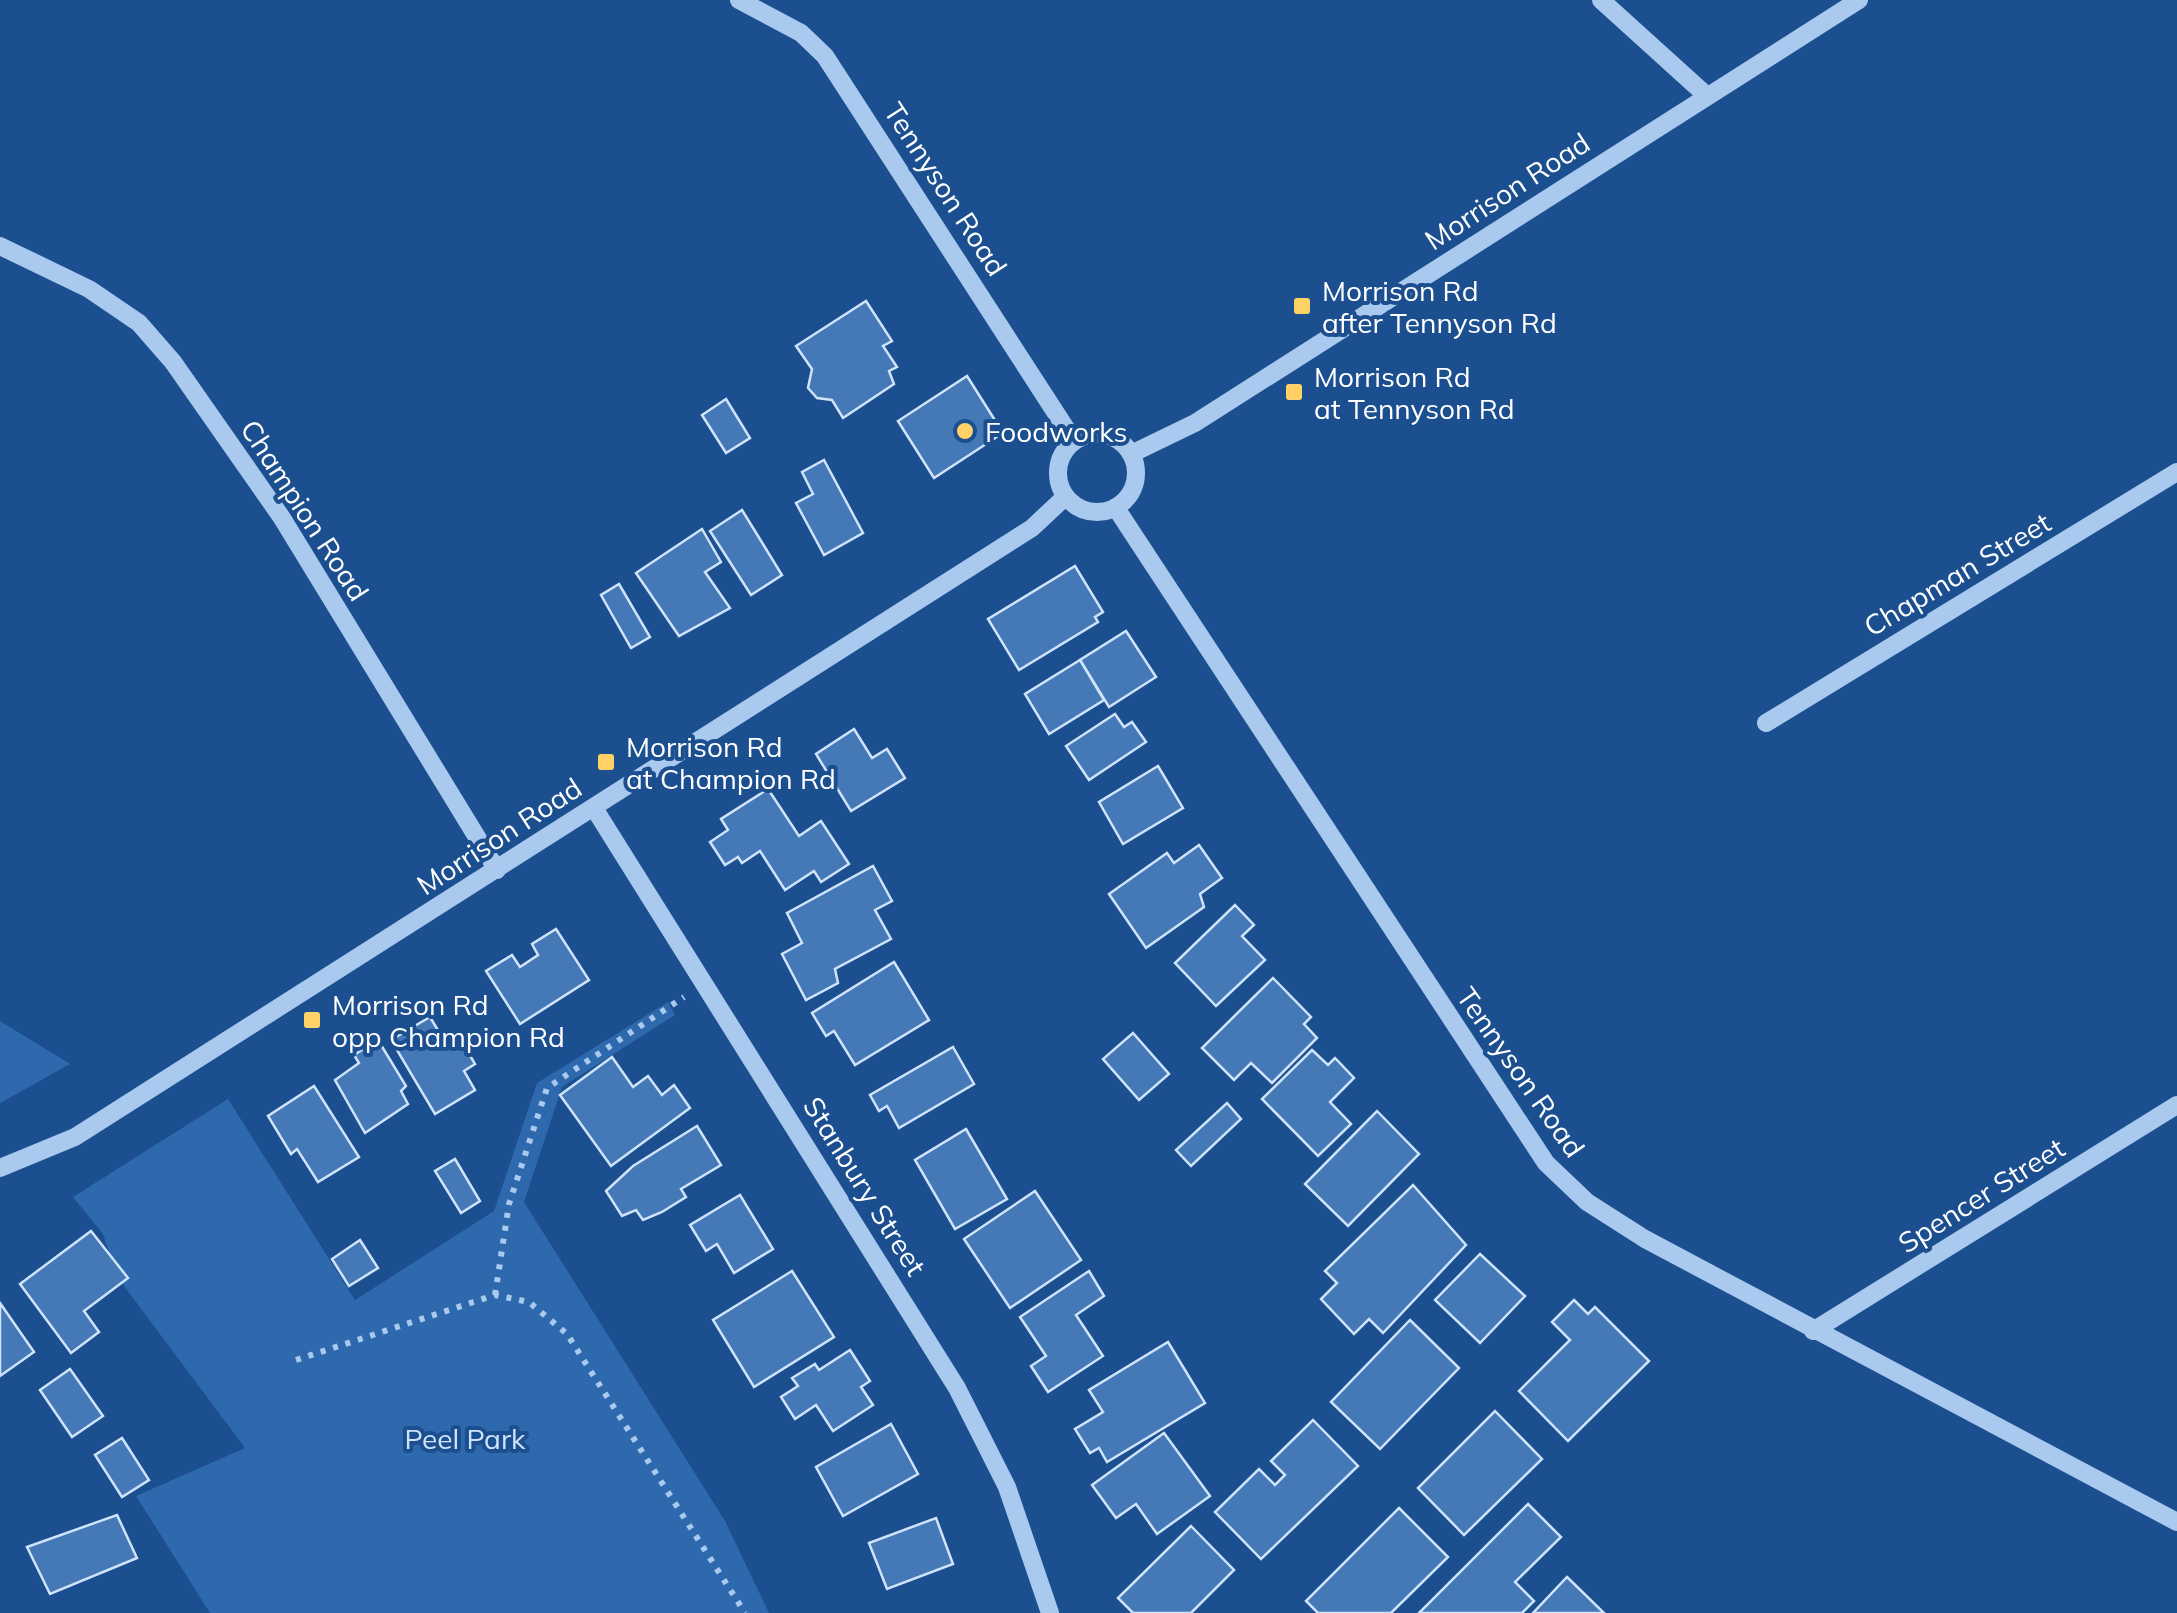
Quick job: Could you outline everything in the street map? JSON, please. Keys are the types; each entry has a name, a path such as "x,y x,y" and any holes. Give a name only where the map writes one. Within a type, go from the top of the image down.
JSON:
{"street":[{"name":"Tennyson Road","path":"739,0 801,33 825,56 1074,441"},
{"path":"1601,0 1707,96"},
{"name":"Morrison Road","path":"1132,454 1195,423 1859,0"},
{"name":"Champion Road","path":"0,246 89,289 138,323 172,362 282,518 497,870"},
{"path":"1106,435 1132,454 1136,478 1132,490 1116,508 1094,513 1065,497 1059,486 1059,460 1074,441 1106,435"},
{"name":"Chapman Street","path":"1766,724 2177,472"},
{"name":"Morrison Road","path":"0,1168 75,1137 1032,528 1065,497"},
{"name":"Tennyson Road","path":"1116,508 1546,1163 1588,1202 1645,1239 1813,1332 2177,1522"},
{"name":"Stanbury Street","path":"594,808 957,1388 1006,1487 1050,1613"},
{"name":"Spencer Street","path":"1813,1332 2177,1104"}],"path":[{"path":"495,1295 509,1204 546,1088 704,984"},
{"path":"296,1360 495,1295 529,1302 567,1334 745,1613"}],"green space":[{"name":"Peel Park","path":"668,1002 675,1015 562,1087 524,1202 725,1521 769,1613 210,1613 136,1496 245,1448 118,1278 103,1234 73,1197 228,1099 355,1300 494,1211 537,1083"},
{"path":"0,1021 70,1064 0,1103"}],"building":[{"path":"866,301 892,341 883,346 897,367 889,371 894,384 843,418 832,400 817,398 808,388 812,369 796,346"},
{"path":"967,376 1003,433 934,478 898,421"},
{"path":"726,399 750,438 726,453 702,415"},
{"path":"824,460 863,533 824,555 796,503 813,494 802,472"},
{"path":"742,510 782,575 751,595 710,531"},
{"path":"702,529 721,562 705,572 730,608 679,636 636,573"},
{"path":"1075,566 1103,612 1095,617 1098,622 1019,670 988,619"},
{"path":"619,584 650,637 631,648 601,595"},
{"path":"1126,631 1156,677 1109,707 1080,660"},
{"path":"1080,660 1104,700 1049,734 1025,694"},
{"path":"1115,714 1124,727 1132,722 1146,742 1089,780 1066,746"},
{"path":"854,729 872,758 887,749 905,778 851,811 816,754"},
{"path":"1158,766 1183,808 1123,844 1099,802"},
{"path":"768,789 799,836 821,821 849,864 821,882 814,871 785,890 760,851 742,863 738,857 725,865 710,842 728,830 721,819"},
{"path":"1199,845 1222,878 1200,894 1204,907 1146,948 1109,894 1167,853 1174,863"},
{"path":"873,866 892,901 875,910 891,939 835,969 838,983 806,1000 782,954 802,943 787,913"},
{"path":"1235,905 1254,925 1242,936 1265,960 1216,1006 1175,963"},
{"path":"556,929 589,980 520,1024 486,971 512,955 520,967 538,955 532,944"},
{"path":"894,962 929,1020 855,1065 834,1031 826,1036 812,1013"},
{"path":"1273,978 1311,1017 1304,1024 1317,1038 1272,1083 1251,1063 1234,1080 1202,1048"},
{"path":"430,1017 448,1047 461,1040 475,1064 464,1071 475,1090 435,1114 391,1040"},
{"path":"1133,1033 1169,1074 1139,1100 1103,1059"},
{"path":"378,1040 406,1086 401,1091 408,1104 365,1133 335,1080 359,1063 354,1055"},
{"path":"953,1047 974,1084 899,1128 887,1106 879,1111 870,1095"},
{"path":"1312,1050 1328,1065 1335,1058 1354,1078 1330,1102 1351,1124 1318,1156 1262,1099"},
{"path":"612,1057 633,1087 648,1076 662,1095 674,1085 690,1108 611,1166 560,1095"},
{"path":"314,1086 359,1157 318,1182 297,1149 291,1154 268,1116"},
{"path":"1227,1103 1241,1119 1191,1166 1176,1150"},
{"path":"1377,1111 1419,1154 1348,1226 1305,1184"},
{"path":"697,1126 721,1165 681,1189 686,1197 662,1212 643,1220 636,1210 622,1216 606,1191 633,1166"},
{"path":"966,1129 1007,1199 955,1229 915,1160"},
{"path":"455,1159 480,1201 461,1213 435,1171"},
{"path":"1413,1185 1466,1245 1383,1333 1369,1319 1354,1334 1321,1299 1337,1283 1325,1271"},
{"path":"1035,1191 1081,1260 1010,1308 964,1239"},
{"path":"740,1195 773,1249 734,1273 717,1244 706,1251 690,1225"},
{"path":"91,1231 128,1278 84,1311 99,1332 71,1353 20,1284"},
{"path":"360,1240 378,1268 349,1286 332,1259"},
{"path":"1480,1254 1525,1296 1480,1343 1435,1300"},
{"path":"792,1271 834,1337 754,1387 713,1320"},
{"path":"1089,1271 1104,1296 1076,1315 1103,1356 1048,1392 1031,1366 1046,1356 1020,1317"},
{"path":"1574,1300 1588,1314 1595,1307 1649,1361 1568,1441 1519,1391 1570,1340 1552,1322"},
{"path":"0,1303 34,1352 0,1376"},
{"path":"1410,1320 1459,1368 1380,1449 1331,1402"},
{"path":"1168,1342 1205,1403 1107,1462 1099,1448 1090,1453 1075,1429 1103,1412 1089,1390"},
{"path":"850,1350 870,1381 861,1387 873,1405 833,1431 816,1405 795,1419 781,1397 798,1386 792,1378 815,1364 819,1370"},
{"path":"70,1369 103,1416 72,1437 40,1390"},
{"path":"1495,1411 1542,1459 1464,1535 1418,1488"},
{"path":"1313,1420 1358,1466 1261,1559 1215,1512 1259,1469 1275,1485 1285,1475 1271,1461"},
{"path":"891,1424 918,1474 843,1516 816,1467"},
{"path":"1164,1433 1210,1496 1157,1534 1136,1504 1116,1518 1092,1485"},
{"path":"122,1438 149,1480 122,1497 95,1455"},
{"path":"1528,1504 1561,1537 1515,1582 1534,1601 1522,1613 1419,1613"},
{"path":"1399,1508 1448,1557 1391,1613 1318,1613 1306,1601"},
{"path":"117,1515 137,1558 50,1594 27,1547"},
{"path":"936,1518 953,1564 887,1589 869,1543"},
{"path":"1191,1526 1234,1570 1191,1613 1133,1613 1118,1598"},
{"path":"1567,1577 1604,1613 1533,1613"}],"place":[{"name":"Morrison Rd after Tennyson Rd","path":"1302,306"},
{"name":"Morrison Rd at Tennyson Rd","path":"1294,392"},
{"name":"Foodworks","path":"965,431"},
{"name":"Morrison Rd at Champion Rd","path":"606,762"},
{"name":"Morrison Rd opp Champion Rd","path":"312,1020"}]}
